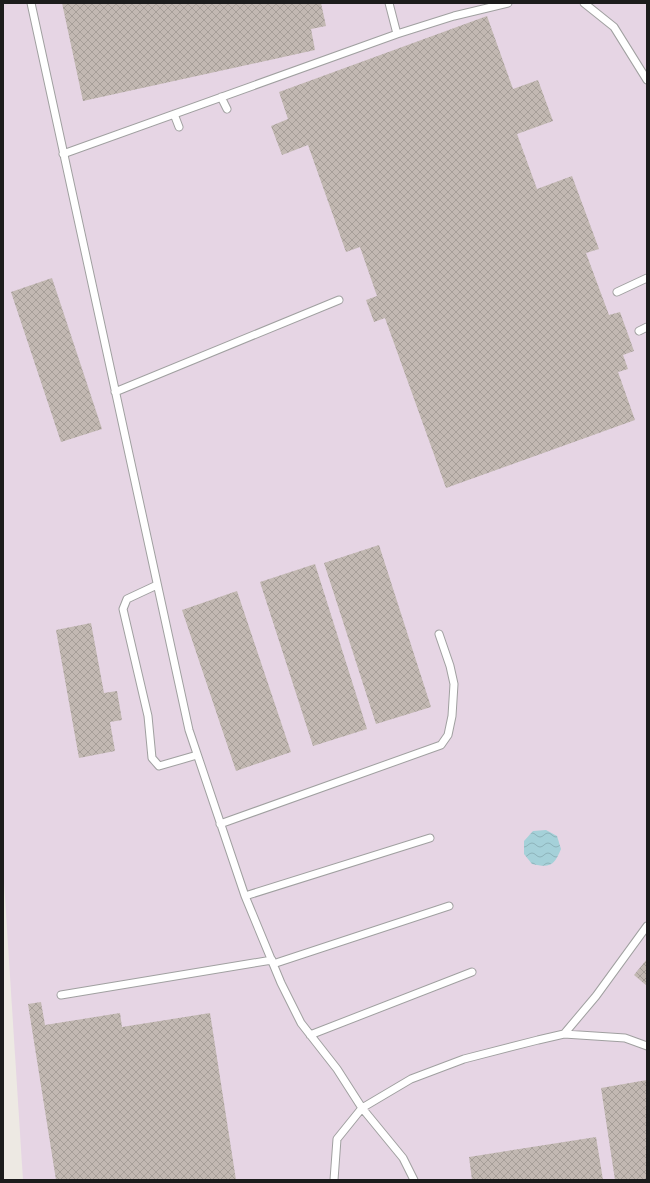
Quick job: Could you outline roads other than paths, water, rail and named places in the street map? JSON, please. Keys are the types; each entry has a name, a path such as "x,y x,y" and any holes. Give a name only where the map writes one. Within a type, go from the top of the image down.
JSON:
{"lane":[{"path":"31,3 189,730 245,896 281,983 301,1023 337,1069 362,1108 403,1158 414,1180"},
{"path":"389,3 397,34"},
{"path":"63,154 397,34 454,16 508,3"},
{"path":"584,3 614,27 647,80"},
{"path":"221,97 227,109"},
{"path":"174,114 179,127"},
{"path":"617,292 647,278"},
{"path":"115,392 340,300"},
{"path":"639,331 647,328"},
{"path":"157,585 127,599 123,609 148,716 152,758 159,766 197,754"},
{"path":"220,824 440,745 448,735 452,716 454,684 450,666 439,634"},
{"path":"245,896 430,838"},
{"path":"61,995 273,962 450,906"},
{"path":"564,1034 596,996 647,926"},
{"path":"310,1035 472,972"},
{"path":"334,1180 337,1139 362,1108 417,1076 464,1060 564,1034 624,1038 647,1046"}],"water":[{"path":"546,830 557,836 561,849 556,859 551,864 543,866 532,864 524,854 524,841 533,831"}]}
